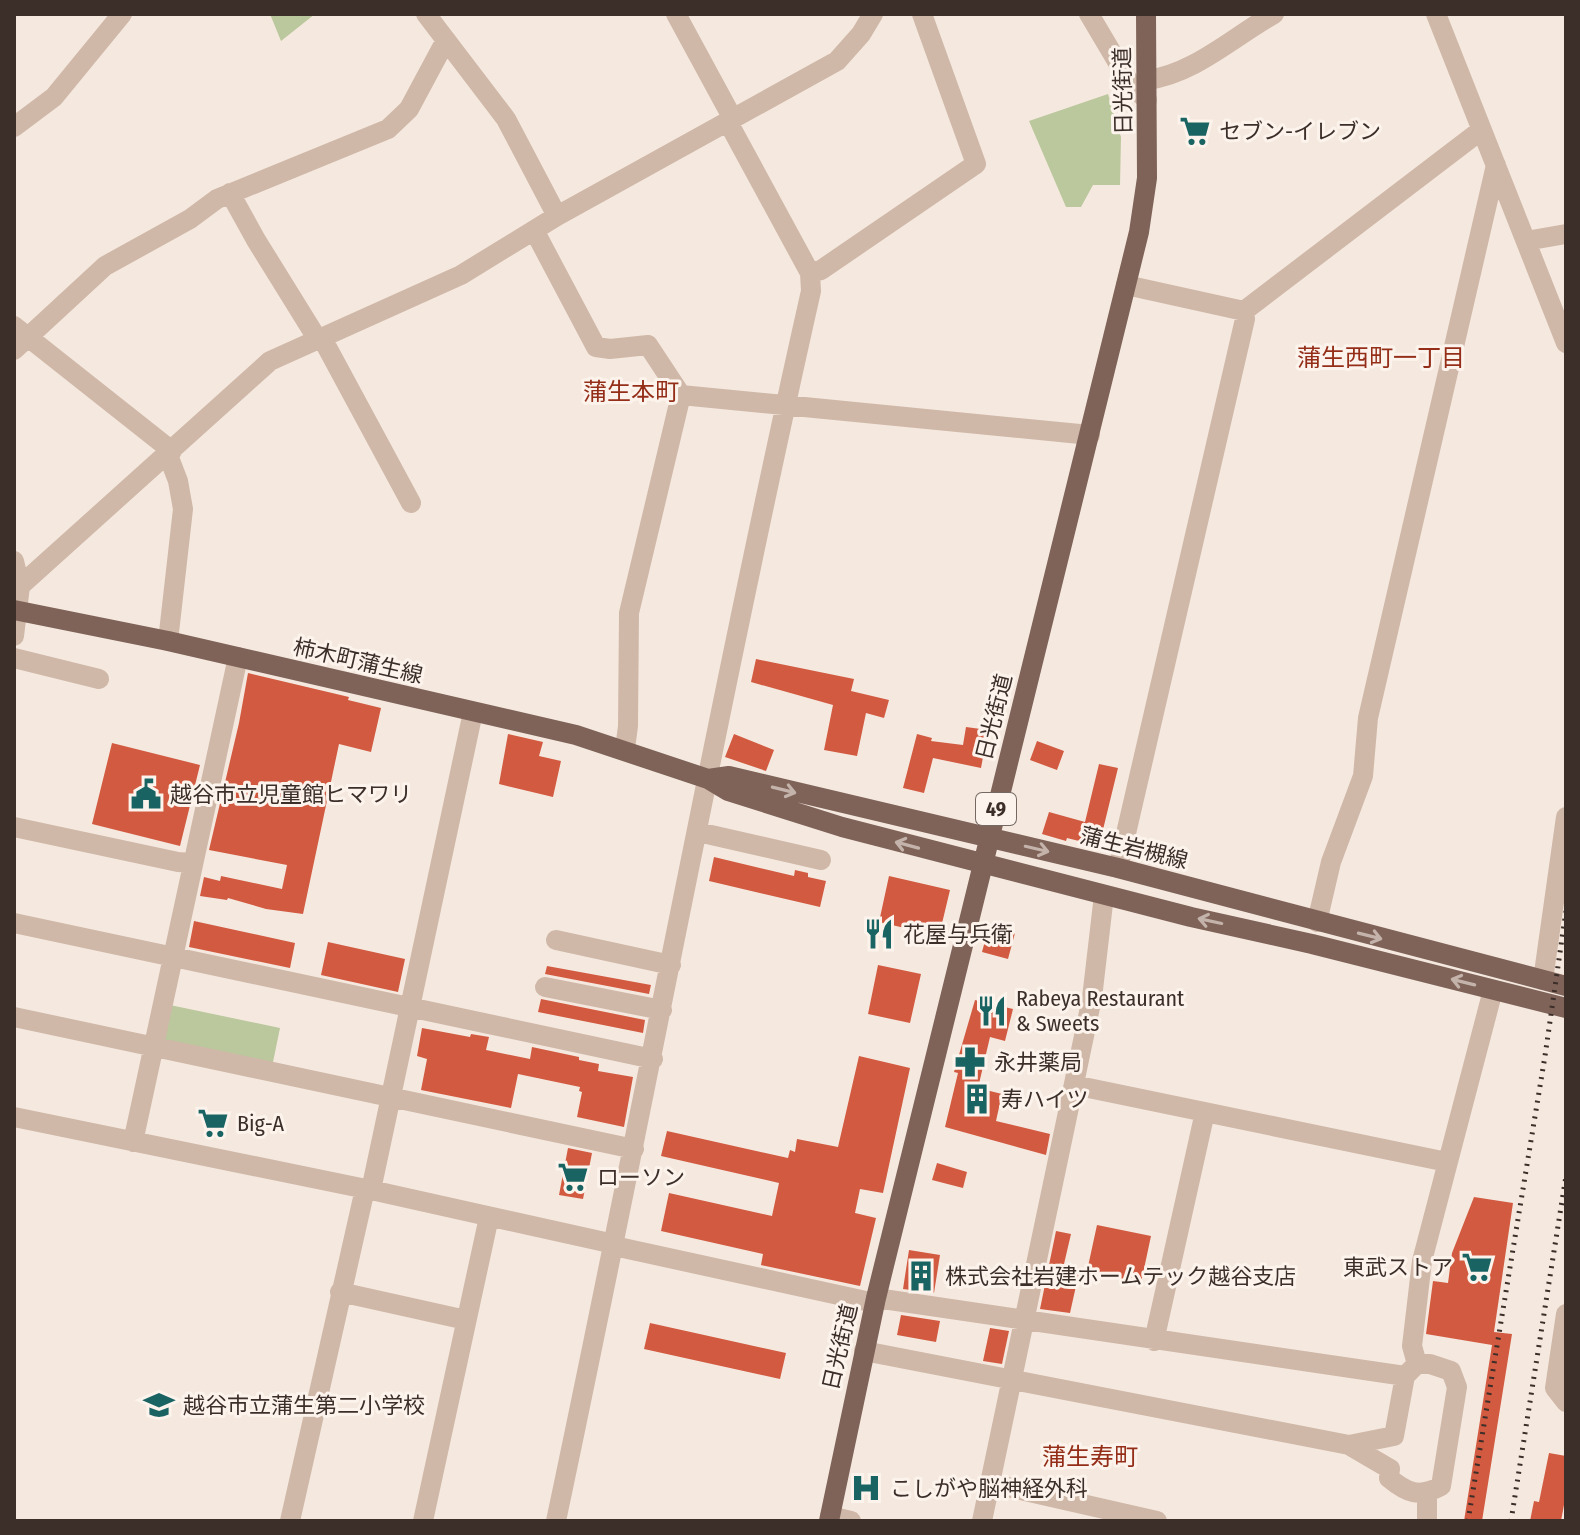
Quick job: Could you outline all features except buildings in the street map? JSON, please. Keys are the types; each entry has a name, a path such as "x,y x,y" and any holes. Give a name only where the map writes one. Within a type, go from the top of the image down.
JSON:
{"main road":[{"name":"日光街道","path":"830,1519 864,1351 1090,435 1144,203 1147,178 1146,14"},
{"name":"柿木町蒲生線","path":"15,610 168,641 576,735 625,749 687,773"},
{"name":"蒲生岩槻線","path":"687,773 708,779 729,776 1118,868 1566,986"},
{"path":"708,779 728,791 842,827 1104,895 1566,1008"}],"street":[{"path":"14,127 54,97 122,14"},
{"path":"556,1521 811,291 810,273 676,14"},
{"path":"20,586 270,361 443,285 557,216 837,61 861,34 873,14"},
{"path":"810,273 821,270 976,164 922,14"},
{"path":"1089,14 1131,85 1147,90 1201,61 1274,14"},
{"path":"1436,14 1566,343"},
{"path":"439,23 506,119 557,216"},
{"path":"168,641 183,509 170,453 18,338 105,266 190,219 217,199 388,129 409,109 439,23"},
{"path":"1126,285 1244,311 1480,131"},
{"path":"1317,922 1331,862 1363,776 1368,718 1496,165"},
{"path":"230,193 256,240 320,339 411,503"},
{"path":"534,230 596,347 610,349 648,345 681,395 629,613 625,749"},
{"path":"1526,241 1566,234"},
{"path":"1118,868 1245,319 1244,311"},
{"path":"681,395 1090,435"},
{"path":"14,561 20,586 14,636"},
{"path":"133,1142 238,657"},
{"path":"14,658 99,679"},
{"path":"290,1521 340,1292 393,1097 409,1007 473,712"},
{"path":"1543,980 1566,817"},
{"path":"14,827 192,863"},
{"path":"698,832 821,860"},
{"path":"982,1521 1092,998 1104,895"},
{"path":"14,923 653,1059"},
{"path":"556,940 671,965"},
{"path":"545,987 662,1010"},
{"path":"14,1117 368,1189 876,1301 1154,1341 1411,1370 1430,1364 1451,1371 1457,1387 1441,1486 1427,1494 1403,1490 1389,1478 1394,1436 1411,1370 1422,1261 1493,990"},
{"path":"14,1017 634,1149"},
{"path":"1074,1085 1447,1162"},
{"path":"1154,1341 1205,1112"},
{"path":"423,1521 489,1217"},
{"path":"340,1292 466,1320"},
{"path":"1566,1314 1555,1388 1566,1402"},
{"path":"864,1351 1349,1445 1390,1469"},
{"path":"1349,1445 1394,1436"},
{"path":"990,1483 1147,1520"},
{"path":"1427,1494 1427,1521"},
{"path":"830,1519 851,1521"}],"green space":[{"path":"270,14 315,14 281,41"},
{"path":"1108,94 1121,137 1120,185 1093,185 1081,207 1066,207 1029,121"},
{"path":"170,1005 280,1028 272,1067 162,1040"}],"railway":[{"path":"1468,1521 1566,911"},
{"path":"1511,1521 1566,1176"}],"place":[{"name":"セブン-イレブン","path":"1195,131"},
{"name":"越谷市立児童館ヒマワリ","path":"146,794"},
{"name":"花屋与兵衛","path":"879,934"},
{"name":"Rabeya Restaurant & Sweets","path":"992,1011"},
{"name":"永井薬局","path":"970,1062"},
{"name":"寿ハイツ","path":"977,1099"},
{"name":"Big-A","path":"213,1123"},
{"name":"ローソン","path":"573,1177"},
{"name":"東武ストア","path":"1477,1267"},
{"name":"株式会社岩建ホームテック越谷支店","path":"921,1276"},
{"name":"越谷市立蒲生第二小学校","path":"159,1405"},
{"name":"こしがや脳神経外科","path":"866,1488"}],"district":[{"name":"蒲生西町一丁目","path":"1381,358"},
{"name":"蒲生本町","path":"631,392"},
{"name":"蒲生寿町","path":"1090,1457"}]}
